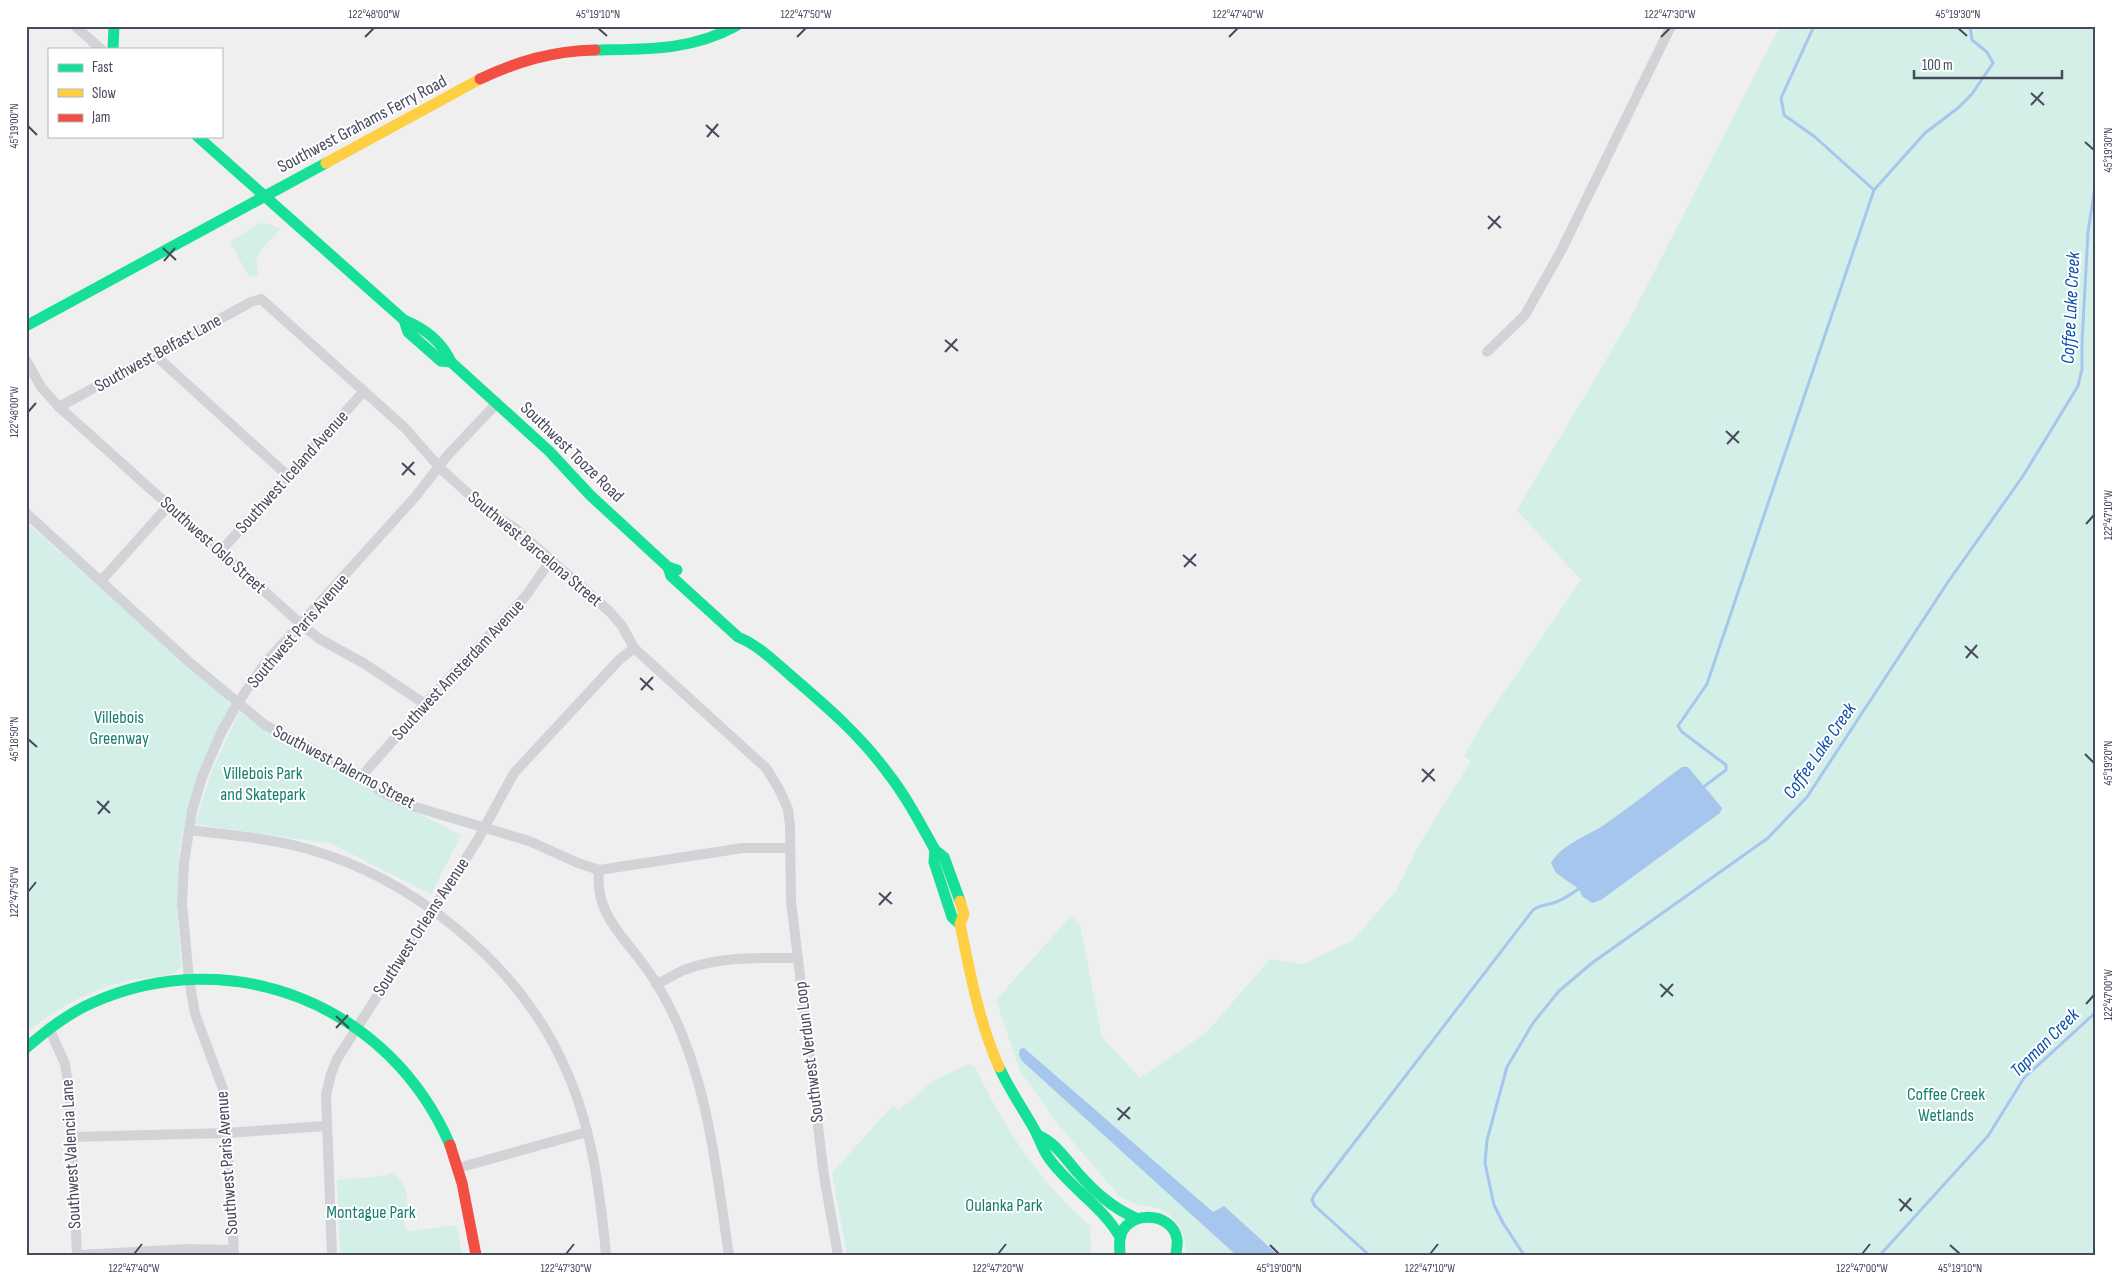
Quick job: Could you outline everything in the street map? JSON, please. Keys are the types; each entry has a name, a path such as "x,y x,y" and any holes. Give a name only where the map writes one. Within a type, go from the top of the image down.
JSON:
{"main road":[{"path":"113,48 114,26"},
{"name":"Southwest Grahams Ferry Road","path":"26,326 480,80 513,64 536,56 564,52 690,45 716,37 736,26"},
{"name":"Southwest Tooze Road","path":"199,138 404,320 416,324 448,353 451,362 549,451 590,495 668,567 678,570 746,630 751,642 837,718 870,751 906,799 935,850 944,857 964,914 960,924 975,995 988,1041 1007,1083 1036,1135 1039,1145 1060,1171 1110,1218 1120,1237"},
{"path":"26,1048 49,1028 86,1005 128,989 151,984 189,980 265,986 286,992 326,1009 357,1028 395,1062 421,1092 446,1135 458,1168 476,1255"},
{"path":"1036,1135 1048,1138 1078,1172 1117,1210 1136,1218"},
{"path":"1120,1255 1120,1237 1127,1225 1136,1218 1146,1216 1155,1216 1170,1225 1178,1240 1177,1254"}],"street":[{"path":"75,26 100,48"},
{"path":"1487,352 1525,315 1561,251 1671,26"},
{"name":"Southwest Belfast Lane","path":"59,407 256,299"},
{"name":"Southwest Barcelona Street","path":"256,299 261,299 271,307 409,432 440,468 485,509 516,529 610,612 622,626 634,648 766,768 780,789 788,809 790,848"},
{"path":"155,355 288,476"},
{"name":"Southwest Oslo Street","path":"26,360 40,387 59,407 301,624 318,638 365,664 425,704"},
{"name":"Southwest Iceland Avenue","path":"220,552 364,391"},
{"name":"Southwest Paris Avenue","path":"233,1252 228,1133 223,1089 195,1014 189,980 182,904 184,863 189,830 192,811 202,777 221,733 237,704 266,662 440,468 448,456 497,404"},
{"path":"102,581 169,505"},
{"name":"Southwest Palermo Street","path":"26,513 237,704 265,725 302,744 386,794 412,806 541,845 578,863 599,870 743,848 790,848"},
{"name":"Southwest Amsterdam Avenue","path":"360,778 425,704 526,597 551,560"},
{"name":"Southwest Orleans Avenue","path":"332,1255 326,1095 331,1074 344,1046 484,828 514,774 619,660 634,648"},
{"path":"189,830 276,841 316,851 378,876 432,910 470,942 500,971 535,1013 562,1061 580,1107 598,1181 606,1255"},
{"name":"Southwest Verdun Loop","path":"790,848 791,901 824,1176 838,1255"},
{"path":"599,870 597,884 599,897 605,911 612,925 637,955 656,984 678,1025 692,1062 709,1122 729,1255"},
{"path":"656,984 685,970 701,965 756,958 798,958"},
{"name":"Southwest Valencia Lane","path":"49,1028 66,1070 72,1137 78,1255"},
{"path":"72,1137 228,1133 326,1126"},
{"path":"458,1168 587,1132"},
{"path":"78,1255 187,1249 233,1252"}],"green space":[{"name":"Coffee Creek Wetlands","path":"1780,26 2096,26 2096,1255 1186,1255 1185,1240 1180,1226 1169,1214 1157,1208 1135,1204 1119,1196 1058,1124 1020,1071 996,1000 1071,916 1080,925 1102,1037 1140,1078 1206,1033 1270,959 1304,964 1353,940 1396,891 1420,843 1471,761 1464,756 1483,723 1581,580 1517,510 1629,321"},
{"path":"260,223 269,224 280,229 262,249 256,260 259,276 249,277 230,242"},
{"name":"Villebois Greenway","path":"26,522 227,700 230,708 186,817 179,854 177,911 181,967 177,971 164,976 126,981 100,989 73,1001 48,1016 26,1033"},
{"name":"Villebois Park and Skatepark","path":"239,712 315,754 384,796 461,835 431,894 332,844 195,824 211,773"},
{"name":"Oulanka Park","path":"969,1064 975,1067 998,1111 1024,1152 1055,1191 1090,1226 1091,1255 847,1255 832,1173 893,1105 899,1110 933,1081"},
{"name":"Montague Park","path":"392,1173 401,1181 407,1194 408,1208 404,1220 405,1229 409,1231 457,1225 462,1255 340,1255 337,1180 383,1176"}],"water":[{"path":"1682,767 1688,767 1722,808 1720,813 1601,900 1592,903 1582,896 1579,889 1556,873 1551,863 1561,851 1604,825"},
{"path":"1024,1048 1213,1212 1224,1206 1278,1255 1236,1255 1022,1061 1019,1055 1020,1049"}],"waterway":[{"path":"1814,26 1781,98 1784,115 1815,137 1874,190"},
{"path":"1702,788 1726,770 1726,765 1682,732 1678,726 1707,684 1874,190 1925,133 1958,108 1972,94 1993,63 1987,52 1972,40 1970,26"},
{"name":"Coffee Lake Creek","path":"1524,1255 1503,1223 1494,1205 1485,1163 1487,1140 1507,1067 1533,1023 1559,991 1592,963 1768,838 1807,797 1948,582 2023,476 2078,386 2082,369 2088,232 2096,181"},
{"path":"1369,1255 1315,1206 1312,1200 1314,1195 1533,910 1563,899 1581,887"},
{"name":"Tapman Creek","path":"1880,1255 1988,1136 2024,1078 2096,1012"}],"traffic: fast":[{"path":"113,48 114,26"},
{"path":"595,50 650,49 685,44 702,40 736,26"},
{"path":"199,138 404,320 432,336 443,348 451,362 549,451 590,495 668,567 677,570"},
{"path":"26,326 326,163"},
{"path":"404,320 408,332 441,361 451,362"},
{"path":"668,567 671,576 738,637 752,644 772,659 829,709 877,758 894,781 935,850 944,857 960,901"},
{"path":"935,850 934,862 952,917 960,924"},
{"path":"26,1048 57,1023 83,1007 145,986 199,979 251,984 301,998 347,1022 388,1055 423,1096 450,1145"},
{"path":"999,1067 1049,1158 1059,1171 1105,1216 1120,1237"},
{"path":"1037,1135 1054,1146 1083,1179 1104,1198 1136,1218"},
{"path":"1120,1255 1120,1241 1123,1229 1138,1219 1148,1217 1167,1223 1173,1229 1177,1239 1176,1255"}],"traffic: slow":[{"path":"326,163 480,79"},
{"path":"960,901 964,914 960,924 971,979 986,1033 999,1067"}],"traffic: jam":[{"path":"480,79 536,58 565,52 595,50"},
{"path":"450,1145 462,1183 476,1255"}]}
